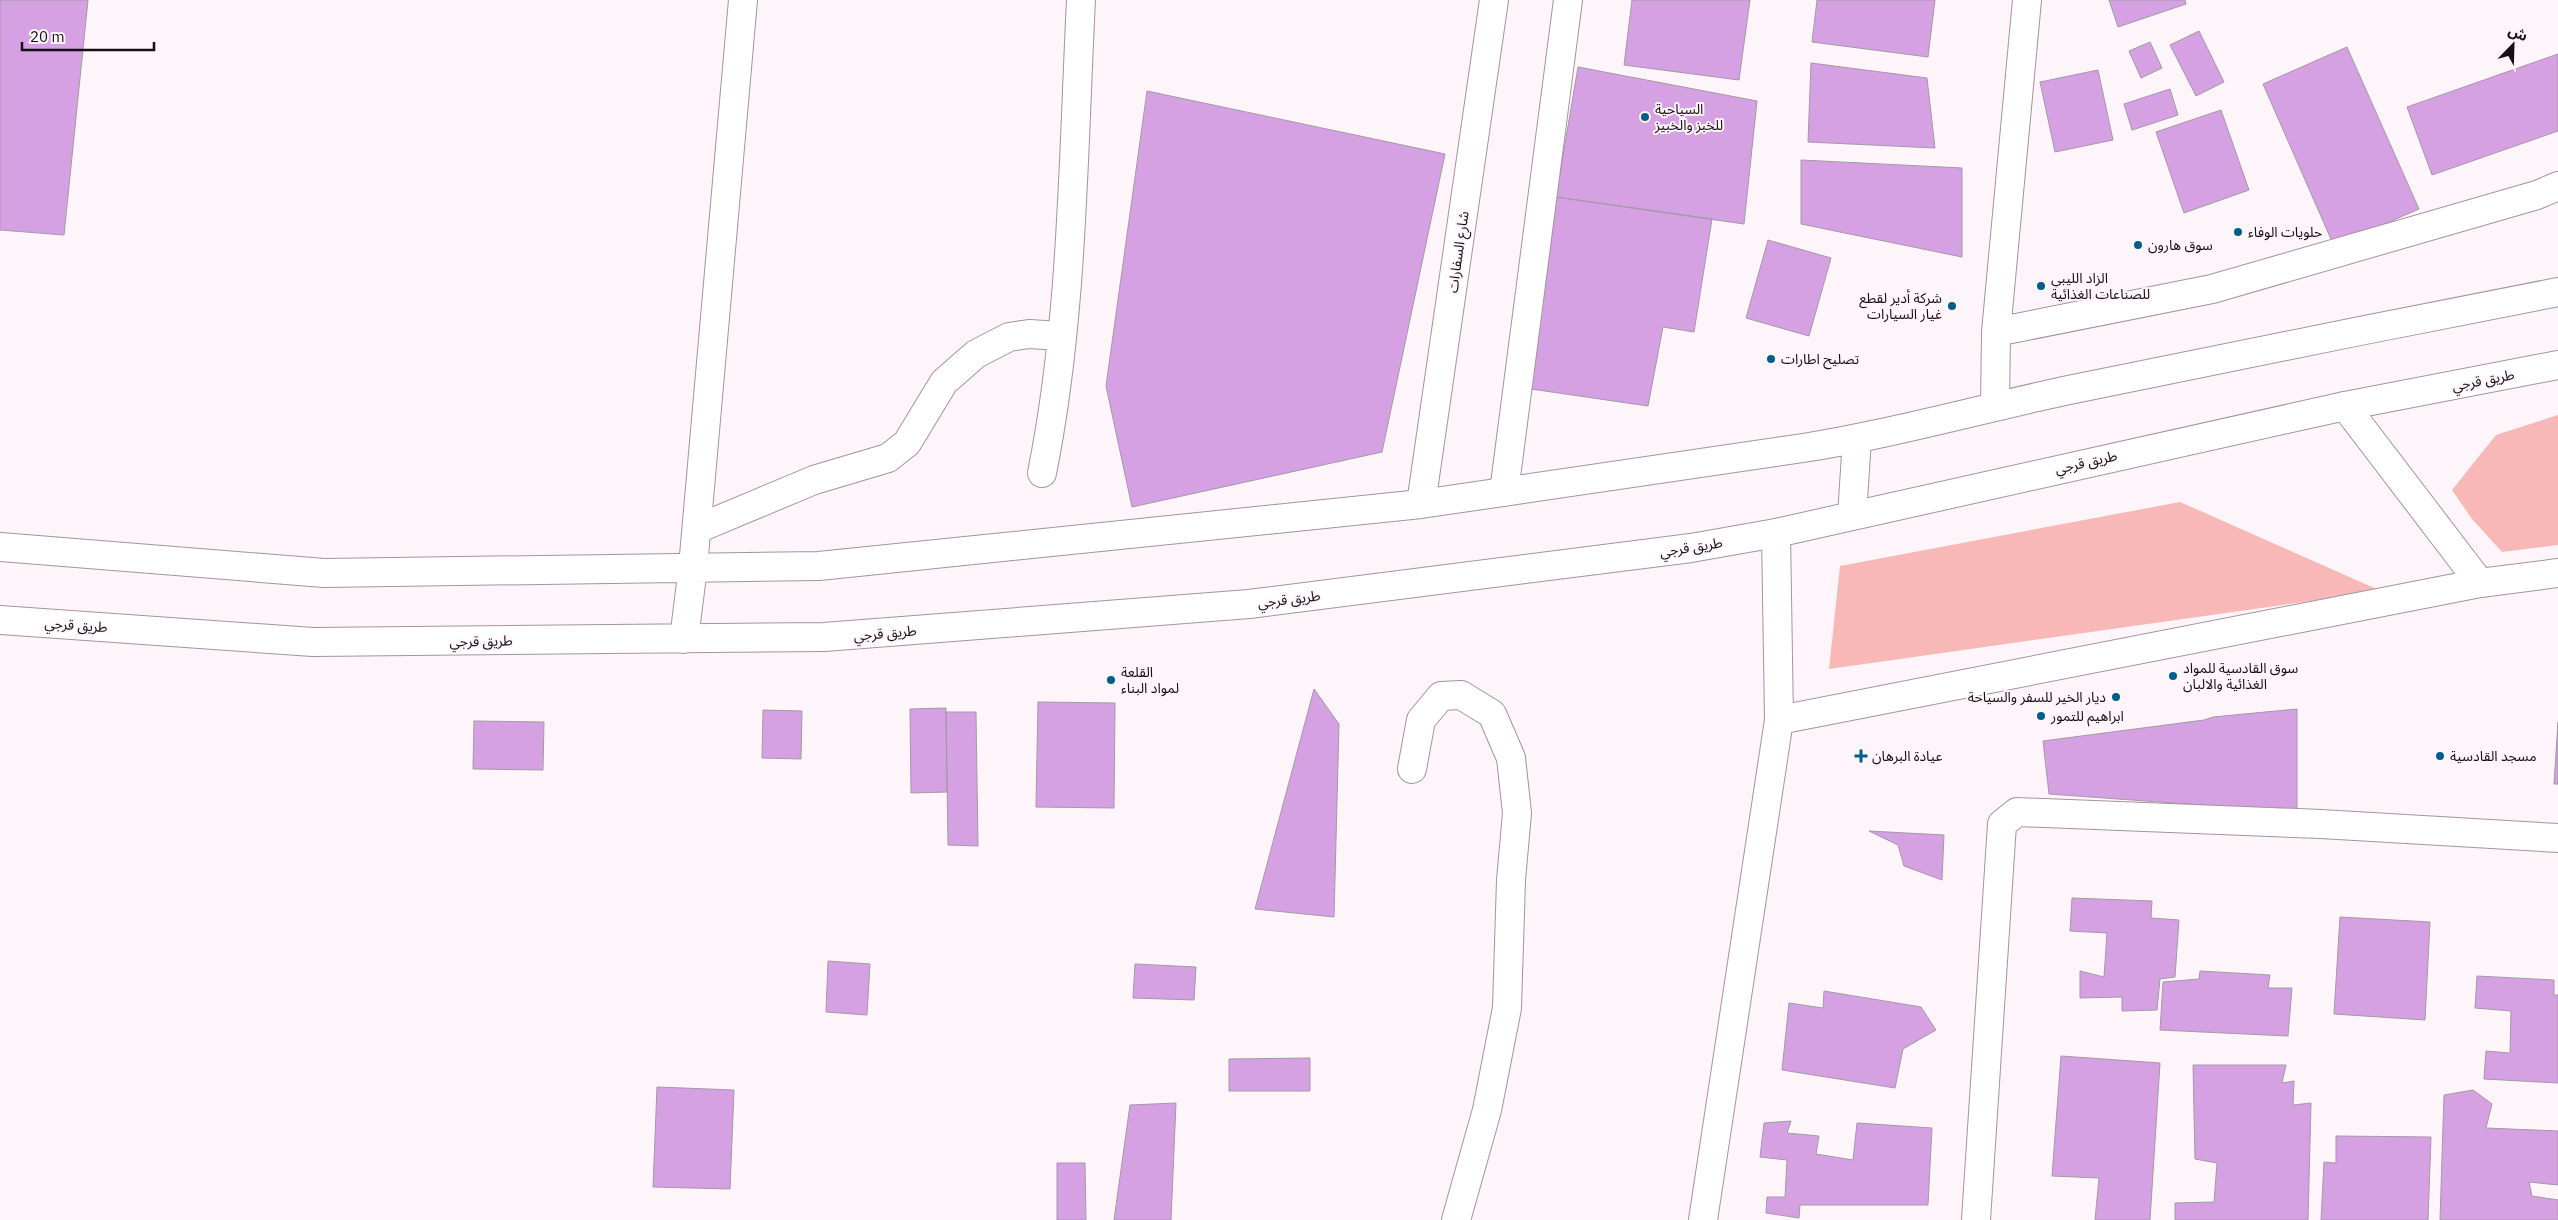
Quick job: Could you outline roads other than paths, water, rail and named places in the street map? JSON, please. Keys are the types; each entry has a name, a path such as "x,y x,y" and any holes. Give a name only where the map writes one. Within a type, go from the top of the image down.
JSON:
{"main road":[{"path":"684,639 697,529 743,0"},
{"path":"1042,473 1062,336 1070,235 1080,0"},
{"name":"شارع السفارات","path":"1421,504 1494,0"},
{"path":"1504,492 1568,0"},
{"path":"1995,406 1996,332 2027,0"},
{"path":"1996,332 2212,288 2551,190"},
{"path":"0,547 324,573 819,566 1421,504 1857,439 1995,406 2247,353 2558,292"},
{"path":"697,529 814,480 888,458 907,443 944,382 976,354 1009,338 1029,334 1062,336"},
{"name":"طريق قرجي","path":"0,620 313,642 824,638 1249,604 1691,548 1776,533 2345,406 2558,365"},
{"path":"2345,406 2480,583"},
{"path":"1852,516 1857,439"},
{"path":"1704,1220 1779,720 1776,533"},
{"path":"1779,720 2480,583 2558,574"},
{"path":"1412,769 1422,720 1441,696 1460,695 1492,714 1511,758 1517,813 1511,880 1507,1008 1487,1110 1456,1220"},
{"path":"1976,1220 2002,824 2017,812 2321,824 2558,838"}],"place":[{"name":"السياحية للخبز والخبيز","path":"1645,117"},
{"name":"حلويات الوفاء","path":"2238,232"},
{"name":"سوق هارون","path":"2138,245"},
{"name":"الزاد الليبي للصناعات الغذائية","path":"2041,286"},
{"name":"شركة أدير لقطع غيار السيارات","path":"1952,306"},
{"name":"تصليح اطارات","path":"1771,359"},
{"name":"سوق القادسية للمواد الغذائية والالبان","path":"2173,676"},
{"name":"القلعة لمواد البناء","path":"1111,680"},
{"name":"ديار الخير للسفر والسياحة","path":"2116,697"},
{"name":"ابراهيم للتمور","path":"2041,716"},
{"name":"عيادة البرهان","path":"1861,756"},
{"name":"مسجد القادسية","path":"2440,756"}]}
